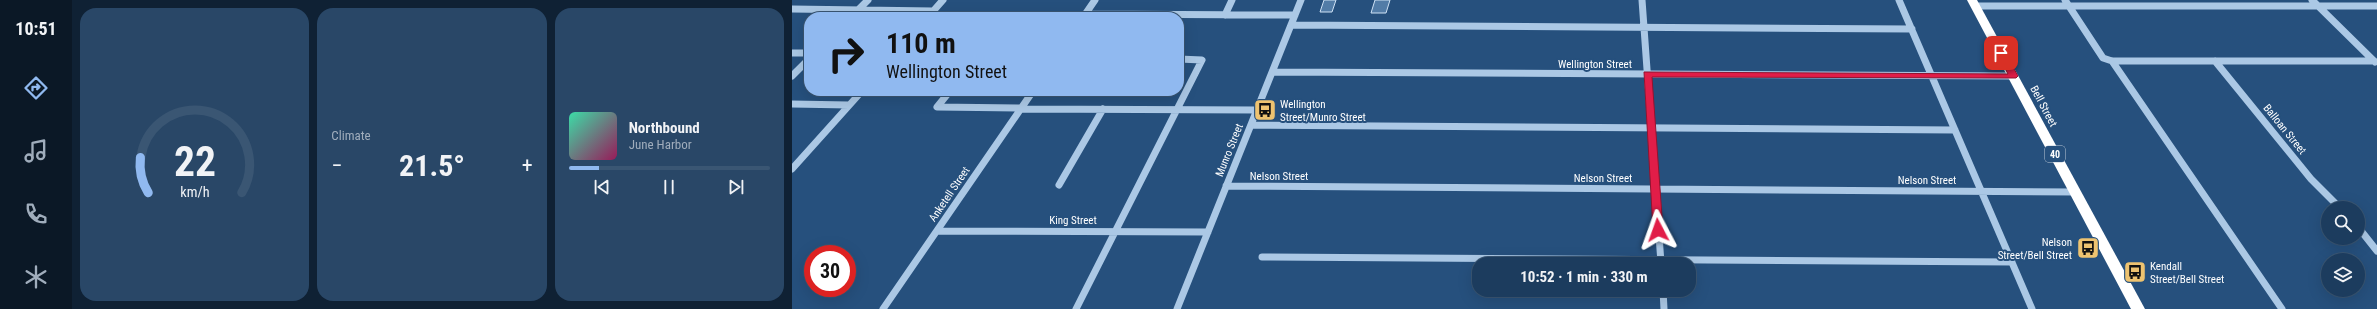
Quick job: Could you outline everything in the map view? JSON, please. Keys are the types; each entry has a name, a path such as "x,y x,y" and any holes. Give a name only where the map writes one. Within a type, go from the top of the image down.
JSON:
{"highway":[{"name":"Bell Street","path":"1974,3 2138,309"}],"street":[{"path":"858,10 868,0"},
{"path":"792,9 933,11 943,0"},
{"path":"1088,12 1095,0"},
{"path":"1224,15 1232,0"},
{"name":"Munro Street","path":"1177,309 1302,0"},
{"path":"1642,0 1660,257"},
{"path":"1899,0 2032,309"},
{"path":"2065,0 2103,58 2112,60 2375,63"},
{"path":"2192,0 2197,6"},
{"path":"2312,0 2375,63"},
{"path":"1974,3 2069,6 2377,6"},
{"path":"1184,15 1295,15"},
{"path":"1291,25 1912,29"},
{"path":"792,53 804,53"},
{"path":"1184,59 1202,60 1184,95"},
{"path":"2112,60 2282,309"},
{"name":"Balloan Street","path":"2215,61 2311,180 2333,201"},
{"path":"792,76 804,64"},
{"name":"Wellington Street","path":"1273,72 2014,76"},
{"path":"792,169 857,96"},
{"path":"946,96 937,107 1257,110"},
{"name":"Anketell Street","path":"883,309 1029,96"},
{"path":"1076,309 1115,232 1145,166 1183,96"},
{"path":"792,104 849,105"},
{"path":"1059,185 1104,109"},
{"path":"1252,125 1955,130"},
{"name":"Nelson Street","path":"1226,186 2075,192"},
{"name":"King Street","path":"938,231 1208,232"},
{"path":"2365,236 2377,251"},
{"path":"1262,257 1472,260"},
{"path":"1696,262 2012,262"},
{"path":"1663,297 1664,309"}],"building":[{"path":"1324,0 1336,0 1332,12 1320,12"},
{"path":"1375,0 1390,0 1386,13 1371,13"}],"place":[{"name":"Wellington Street/Munro Street","path":"1265,110"},
{"name":"Nelson Street/Bell Street","path":"2088,248"},
{"name":"Kendall Street/Bell Street","path":"2135,272"}],"route":[{"path":"1658,230 1647,74 2014,76 2001,53"}]}
